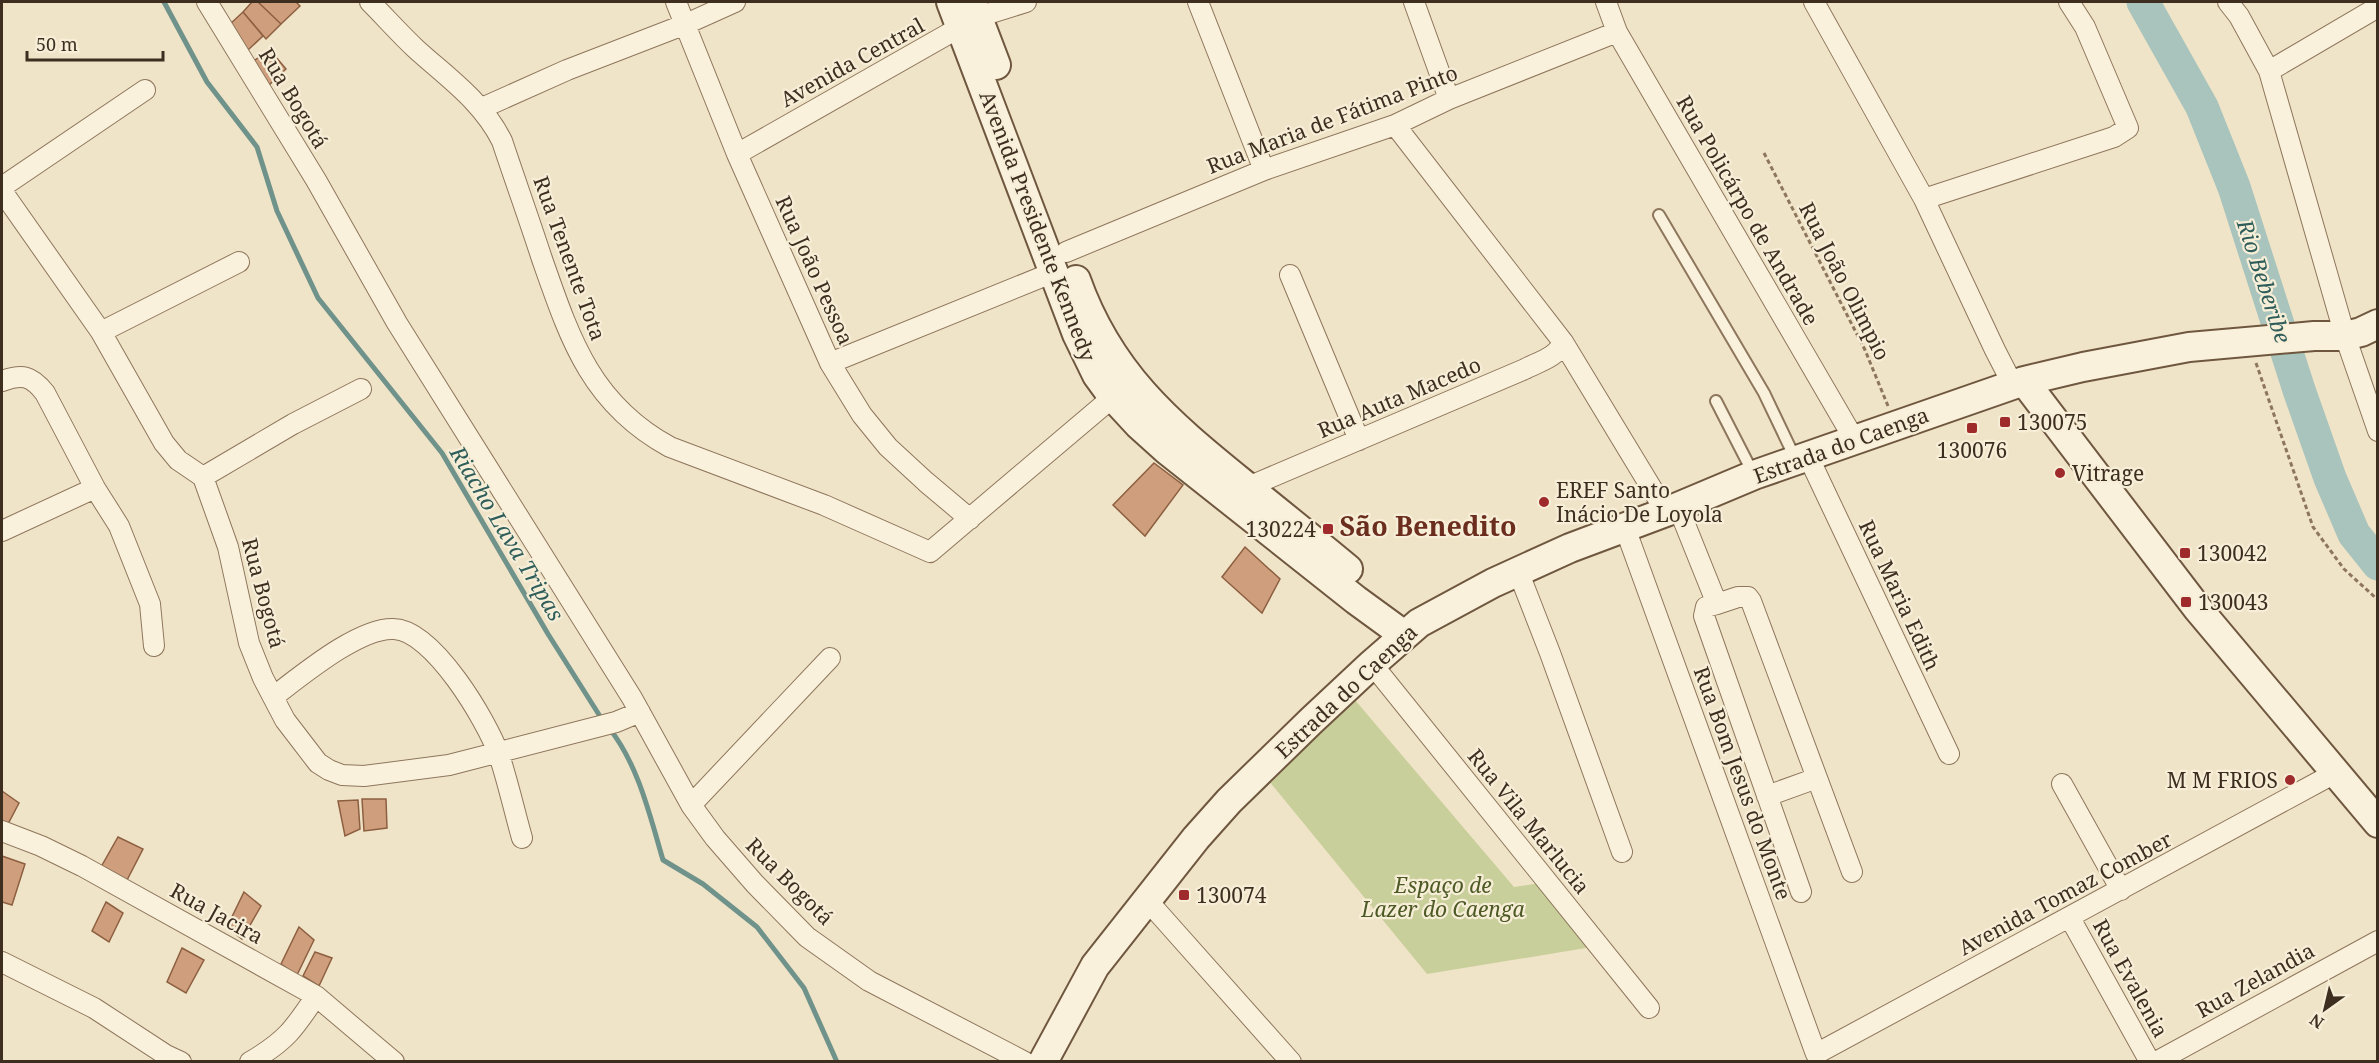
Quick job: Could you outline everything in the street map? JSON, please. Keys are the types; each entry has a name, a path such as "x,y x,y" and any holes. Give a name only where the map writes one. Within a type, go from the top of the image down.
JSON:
{"main road":[{"name":"Avenida Presidente Kennedy","path":"951,2 970,16 1060,262 1077,334 1097,375 1113,397 1168,451 1356,600 1412,629"},
{"name":"Avenida Presidente Kennedy","path":"1060,262 1080,293 1112,355 1150,404 1191,441 1384,598 1412,629"},
{"name":"Estrada do Caenga","path":"1043,1062 1095,966 1196,838 1229,801 1372,664 1412,629 1518,571 1570,548 1672,510 1754,475 2019,383 2083,367 2177,349 2365,332"},
{"path":"2019,383 2199,609 2378,823"}],"street":[{"name":"Rua Bogotá","path":"207,2 316,180 397,323 640,712 690,806 755,884 807,937 869,981 1025,1062"},
{"name":"Rua Tenente Tota","path":"370,2 413,46 482,108 502,141 563,319 578,352 595,381 619,411 646,434 670,447 824,505 930,552 970,519"},
{"name":"Rua João Pessoa","path":"676,2 737,154 830,363 862,414 888,447 926,483 970,519"},
{"path":"482,108 567,70 686,24 735,2"},
{"name":"Avenida Central","path":"737,154 970,16 1026,2"},
{"path":"1198,2 1264,170"},
{"path":"1414,2 1449,99"},
{"name":"Rua Policárpo de Andrade","path":"1606,2 1617,32 1854,439"},
{"path":"1814,2 1924,199 1995,350 2019,383"},
{"path":"1924,199 2114,137 2128,128 2085,27 2068,2"},
{"path":"2228,2 2239,16 2269,71 2365,332 2378,431"},
{"path":"2269,71 2378,7"},
{"name":"Rua Maria de Fátima Pinto","path":"830,363 1264,170 1395,125 1449,99 1617,32"},
{"path":"145,90 2,189 101,332 164,442 178,460 203,477 293,424 361,389"},
{"path":"1395,125 1563,342 1672,510 1717,604"},
{"path":"101,332 239,262"},
{"path":"1290,275 1359,440"},
{"name":"Rua Auta Macedo","path":"1248,488 1534,365 1559,350 1563,342"},
{"path":"2,381 16,376 28,378 38,384 94,488 119,526 150,604 154,646"},
{"path":"970,519 1113,397"},
{"name":"Rua Maria Edith","path":"1802,458 1948,754"},
{"name":"Rua Bogotá","path":"203,477 228,547 249,643 285,720 318,763 328,770 342,775 364,776 449,765 584,731 640,712"},
{"path":"2,531 94,488"},
{"name":"Rua Bom Jesus do Monte","path":"1625,528 1816,1054"},
{"path":"1518,571 1622,852"},
{"path":"1801,892 1704,616 1706,607 1743,596 1748,597 1751,601 1852,872"},
{"path":"273,697 334,652 375,632 394,628 412,633 430,649 464,688 498,753 522,838"},
{"path":"690,806 830,658"},
{"name":"Rua Vila Marlucia","path":"1372,664 1649,1008"},
{"name":"Avenida Tomaz Comber","path":"1816,1054 2335,772"},
{"path":"1767,796 1817,778"},
{"path":"2062,784 2121,890"},
{"name":"Rua Jacira","path":"2,831 41,846 82,866 316,996 394,1062"},
{"path":"1146,899 1291,1062"},
{"name":"Rua Evalenia","path":"2070,918 2150,1062"},
{"name":"Rua Zelandia","path":"2156,1062 2378,941"},
{"path":"2,962 94,1008 179,1061"},
{"path":"250,1062 290,1034 316,996"}],"lane":[{"path":"1659,215 1802,458"},
{"path":"1716,401 1754,475"}],"path":[{"name":"Rua João Olimpio","path":"1764,153 1865,350 1896,424"},
{"path":"2251,341 2313,527 2344,569 2378,600"}],"green space":[{"name":"Espaço de Lazer do Caenga","path":"1355,700 1514,887 1541,883 1592,947 1427,974 1269,781"}],"building":[{"path":"252,2 258,2 281,24 266,39 243,12"},
{"path":"258,2 296,2 300,6 281,24"},
{"path":"243,12 263,36 248,50 229,25"},
{"path":"270,50 286,69 269,85 252,62"},
{"path":"1154,463 1183,485 1145,536 1113,505"},
{"path":"1245,547 1280,579 1262,613 1222,577"},
{"path":"2,791 19,803 8,824 2,821"},
{"path":"362,799 386,799 387,828 364,831"},
{"path":"358,800 360,829 345,836 338,801"},
{"path":"118,837 143,849 125,884 101,867"},
{"path":"2,856 25,864 12,905 2,902"},
{"path":"244,892 261,906 242,939 227,927"},
{"path":"106,902 123,913 109,942 92,931"},
{"path":"299,927 314,940 297,975 281,964"},
{"path":"182,948 204,960 186,993 167,982"},
{"path":"315,952 332,958 319,986 303,976"}],"waterway":[{"name":"Riacho Lava Tripas","path":"164,2 207,82 257,147 277,211 318,298 442,453 548,634 603,721"},
{"name":"Rio Beberibe","path":"2143,2 2202,107 2234,187 2299,390 2330,478 2354,534 2378,564"},
{"name":"Riacho Lava Tripas","path":"609,728 619,742 635,774 648,808 663,860 703,884 757,927 804,988 837,1062"}],"place":[{"name":"130075","path":"2005,422"},
{"name":"130076","path":"1972,428"},
{"name":"Vitrage","path":"2060,473"},
{"name":"EREF Santo Inácio De Loyola","path":"1544,502"},
{"name":"130224","path":"1328,529"},
{"name":"130042","path":"2185,553"},
{"name":"130043","path":"2186,602"},
{"name":"M M FRIOS","path":"2290,780"},
{"name":"130074","path":"1184,895"}],"district":[{"name":"São Benedito","path":"1428,525"}]}
